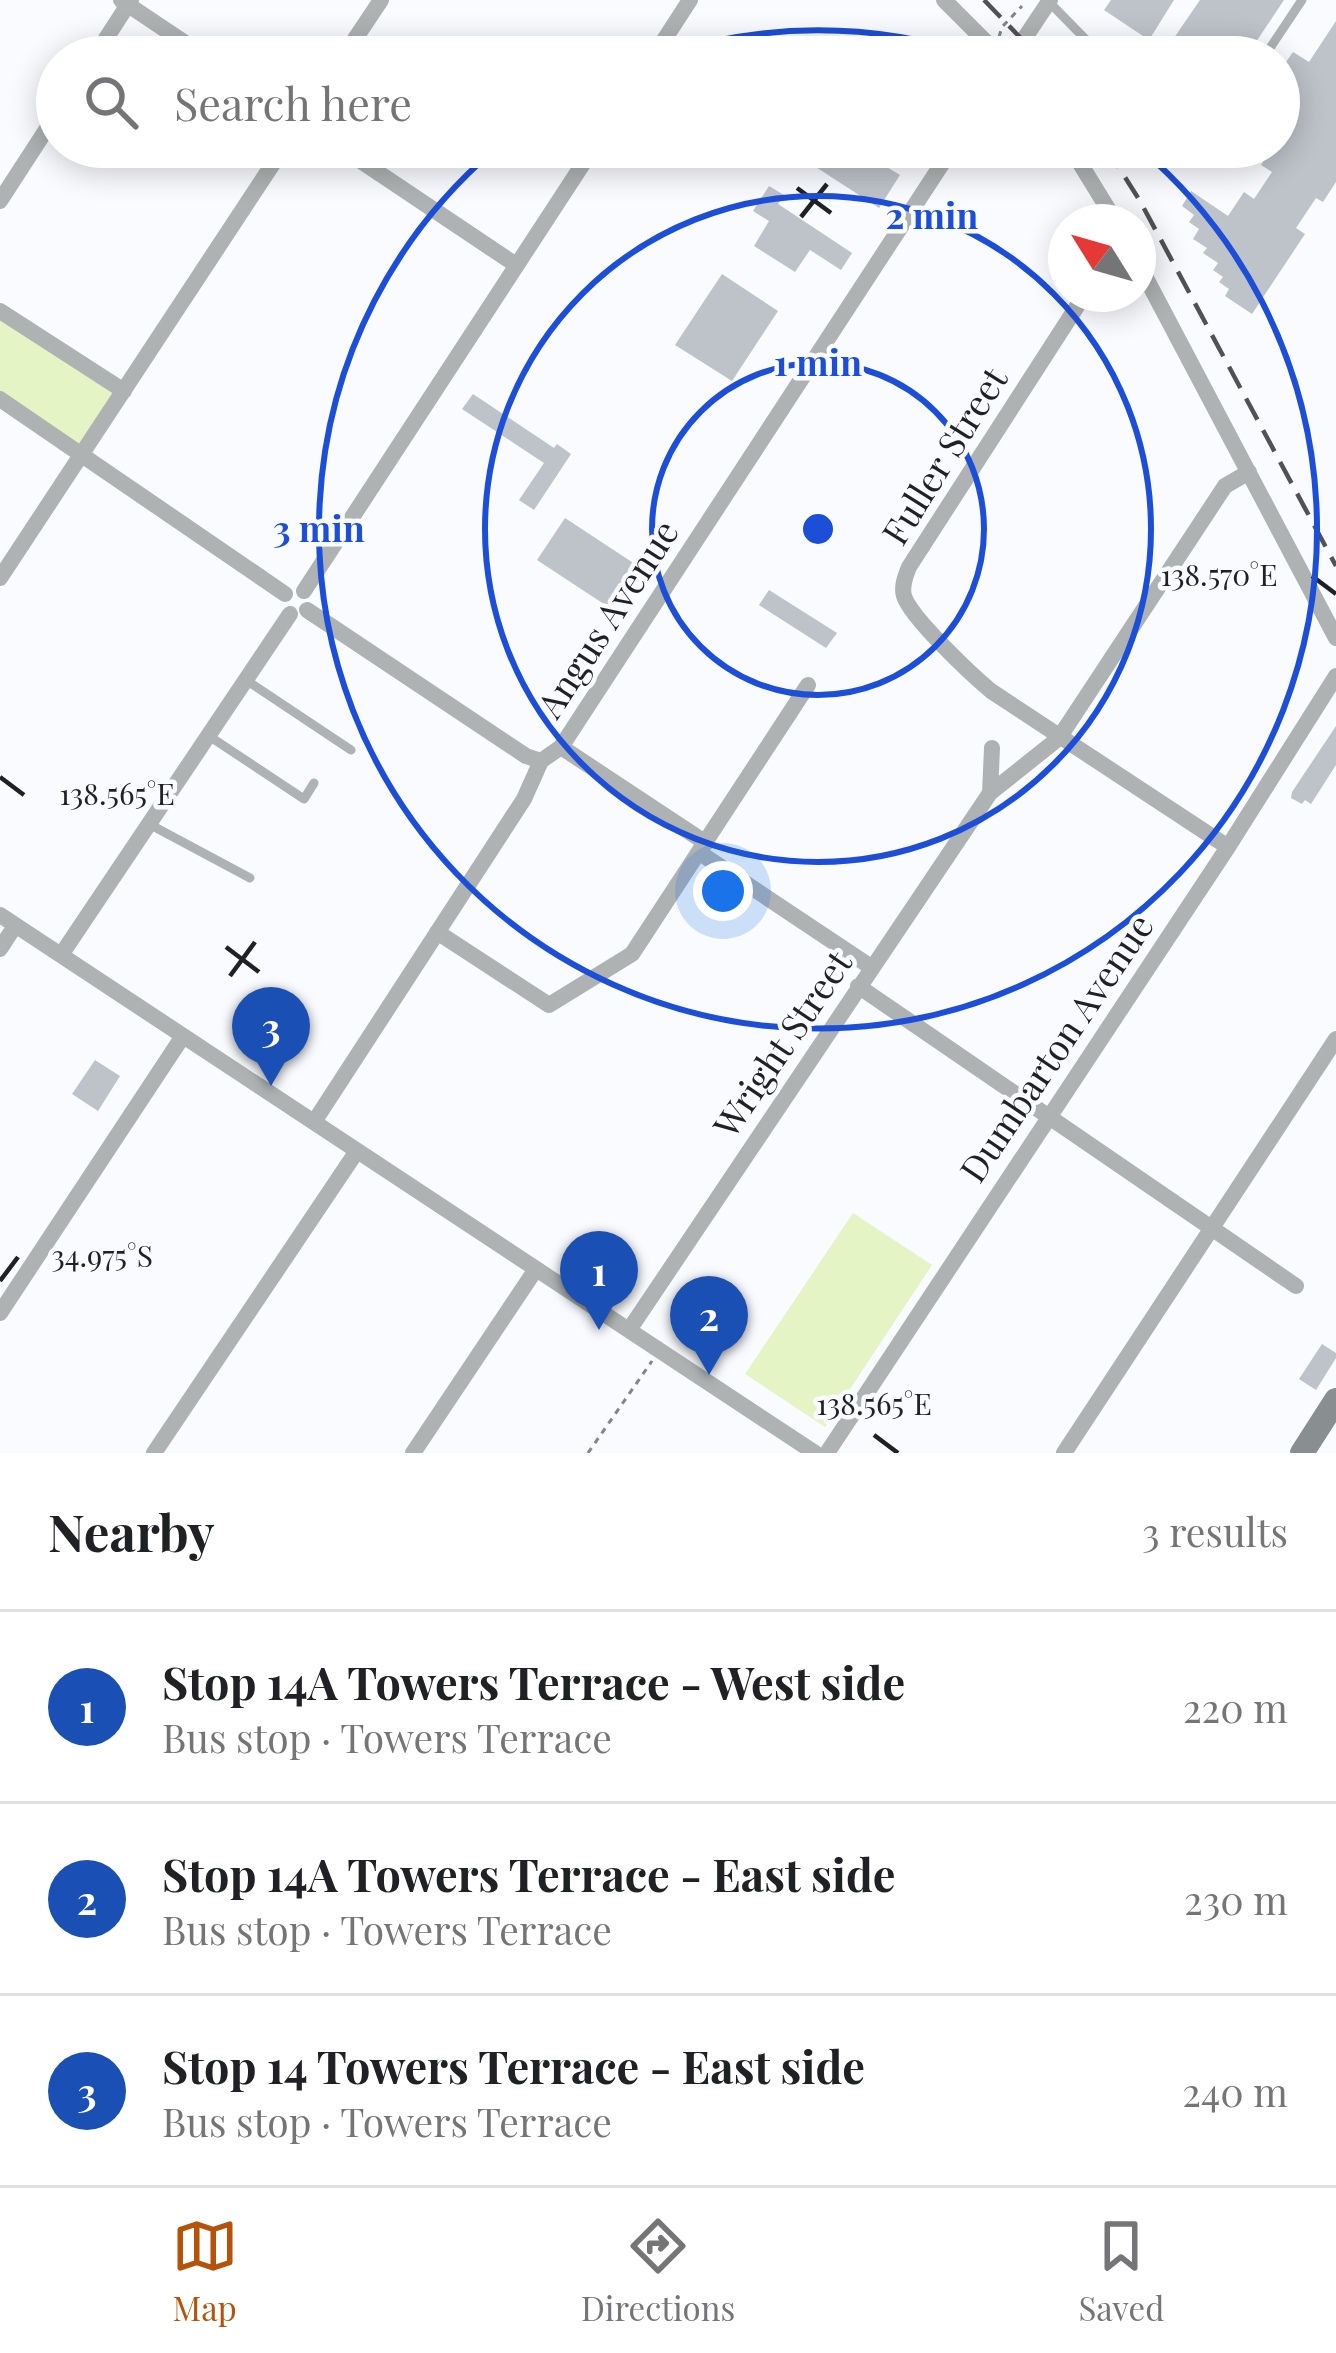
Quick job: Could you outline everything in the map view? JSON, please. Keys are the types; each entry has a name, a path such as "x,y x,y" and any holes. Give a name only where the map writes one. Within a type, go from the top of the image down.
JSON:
{"street":[{"path":"358,36 381,0"},
{"path":"666,36 690,0"},
{"path":"944,0 986,36"},
{"path":"1026,36 1049,1"},
{"path":"107,36 127,2 176,36"},
{"path":"0,201 36,145"},
{"path":"0,578 270,168"},
{"path":"371,168 516,265"},
{"path":"61,956 300,605 579,168"},
{"name":"Angus Avenue","path":"314,1122 524,799 542,761 561,747 939,168"},
{"path":"1083,168 1104,204"},
{"path":"1156,297 1336,638"},
{"path":"0,311 124,391"},
{"name":"Fuller Street","path":"1059,738 962,667 904,598 903,582 1073,312"},
{"path":"0,399 285,594 293,589 300,605 526,756 542,761"},
{"name":"Wright Street","path":"629,1330 990,793 1059,738 1225,486 1249,472"},
{"name":"Dumbarton Avenue","path":"826,1453 1336,676"},
{"path":"437,932 549,1006 632,954 808,685"},
{"path":"1059,738 1228,847"},
{"path":"561,747 871,967"},
{"path":"990,793 992,748"},
{"path":"0,949 8,921 815,1453"},
{"path":"858,986 1296,1286"},
{"path":"0,1313 183,1036"},
{"path":"1064,1453 1336,1039"},
{"path":"154,1453 357,1151"},
{"path":"412,1453 536,1269"},
{"path":"1302,1453 1336,1400"}],"lane":[{"path":"1278,36 1302,0"},
{"path":"1049,1 1083,36"},
{"path":"245,680 351,750"},
{"path":"208,735 304,799 314,783"},
{"path":"149,824 250,878"}],"path":[{"path":"1001,36 1002,27 1022,6"},
{"path":"588,1453 659,1350"}],"green space":[{"path":"0,312 125,392 84,454 0,398"},
{"path":"853,1213 932,1265 825,1427 745,1374"}],"building":[{"path":"1111,0 1174,0 1152,36 1143,36 1104,10"},
{"path":"1200,0 1284,0 1260,36 1175,36"},
{"path":"1336,21 1336,182 1323,202 1316,198 1296,228 1305,234 1252,314 1225,296 1229,289 1213,270 1218,263 1193,239 1199,229 1189,222 1194,215 1182,206 1191,191 1228,216 1244,192 1254,199 1272,172 1266,168 1300,168 1300,56 1309,62"},
{"path":"817,168 888,168 900,175 879,208"},
{"path":"769,186 784,195 778,204 852,253 841,270 810,250 795,272 754,246 769,221 753,211"},
{"path":"722,274 778,311 732,381 675,345"},
{"path":"473,394 554,448 557,444 571,454 534,510 519,500 544,463 462,409"},
{"path":"565,518 641,568 613,610 537,560"},
{"path":"769,590 837,633 826,648 759,605"},
{"path":"1336,726 1336,765 1311,804 1305,800 1302,804 1291,798 1292,792"},
{"path":"95,1060 120,1076 98,1111 72,1094"},
{"path":"1322,1344 1336,1358 1316,1390 1299,1379"}],"railway":[{"path":"984,0 1019,36"},
{"path":"1119,168 1336,566"}],"place":[{"name":"Stop 14 Towers Terrace - East side","path":"271,1086"},
{"name":"Stop 14A Towers Terrace - West side","path":"599,1330"},
{"name":"Stop 14A Towers Terrace - East side","path":"709,1375"}]}
